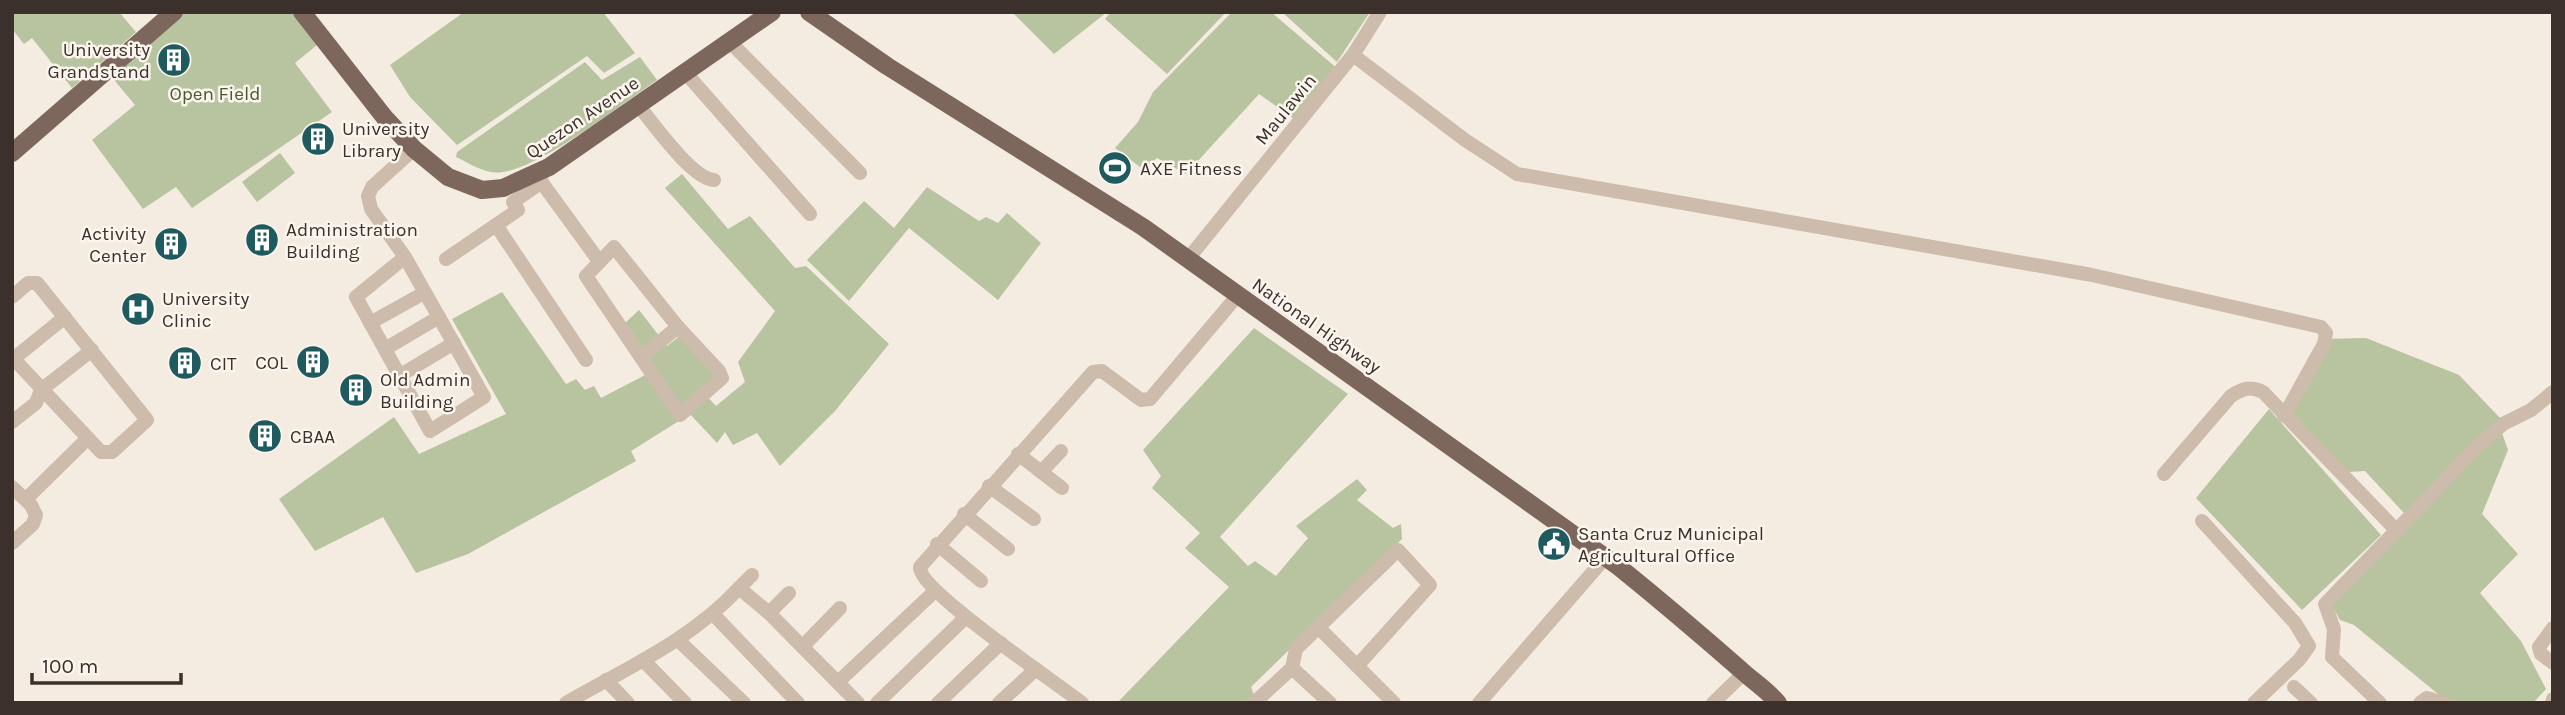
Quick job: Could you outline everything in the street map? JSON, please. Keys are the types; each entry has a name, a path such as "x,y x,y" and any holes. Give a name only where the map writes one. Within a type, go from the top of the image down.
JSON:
{"main road":[{"path":"12,153 174,12"},
{"name":"Quezon Avenue","path":"302,12 385,118 414,149 448,177 473,188 503,188 539,179 684,71 772,12"},
{"path":"736,36 749,12"},
{"name":"National Highway","path":"809,12 833,30 1101,199 1188,259 1672,608 1744,673 1762,685 1778,703"},
{"path":"827,12 833,30"}],"street":[{"name":"Maulawin","path":"1188,259 1353,55 1380,12"},
{"path":"736,36 860,173"},
{"path":"1353,55 1465,140 1517,174 1675,204 2092,275 2321,327 2326,333 2324,344 2284,416"},
{"path":"684,71 810,214"},
{"path":"638,105 692,169 706,180 713,180"},
{"path":"405,257 356,297 430,431 484,397 405,257 371,209 368,196 379,178 414,149"},
{"path":"446,260 518,210 513,202 539,179 599,261"},
{"path":"496,225 586,360"},
{"path":"614,247 678,327 719,371 722,378 680,415 586,276 599,261 614,247"},
{"path":"12,296 33,281 65,317 147,420 107,454 87,439 13,359 65,317"},
{"path":"370,323 424,293"},
{"path":"1073,700 935,591 920,573 920,567 937,544 1093,372 1102,371 1141,400 1150,399 1238,295"},
{"path":"385,349 439,317"},
{"path":"641,357 678,327"},
{"path":"400,376 454,343"},
{"path":"12,422 36,403 41,390 92,350"},
{"path":"2164,474 2231,396 2241,389 2253,388 2263,392 2397,531"},
{"path":"2380,703 2332,657 2334,629 2325,604 2478,446 2503,424 2531,410 2553,392"},
{"path":"26,499 87,439"},
{"path":"1041,472 1061,451"},
{"path":"1018,454 1062,488"},
{"path":"989,486 1034,519"},
{"path":"12,487 26,499 35,511 36,519 12,543"},
{"path":"964,514 1008,549"},
{"path":"2202,521 2295,622 2309,646 2254,703"},
{"path":"937,544 981,581"},
{"path":"1260,701 1292,668 1296,649 1398,550 1430,585 1357,666"},
{"path":"1479,703 1605,558"},
{"path":"572,701 678,640 714,615 752,575"},
{"path":"739,588 769,613 858,703"},
{"path":"838,682 935,591"},
{"path":"769,613 789,593"},
{"path":"803,646 840,608"},
{"path":"714,615 798,703"},
{"path":"877,703 966,617"},
{"path":"1319,628 1394,703"},
{"path":"2553,628 2539,647 2541,653 2553,663"},
{"path":"678,640 744,703"},
{"path":"938,703 1001,643"},
{"path":"643,660 685,703"},
{"path":"1292,668 1331,703"},
{"path":"999,703 1036,669"},
{"path":"1713,703 1744,673"},
{"path":"606,680 628,703"},
{"path":"2294,687 2311,703"},
{"path":"2420,703 2427,698 2444,703"}],"green space":[{"path":"12,12 119,12 136,32 72,88 32,38 24,44 12,29"},
{"name":"Open Field","path":"183,12 292,12 317,45 295,63 332,112 192,208 176,187 143,209 92,140 135,105 110,75"},
{"path":"464,12 603,12 635,53 604,73 587,56 457,145 410,97 390,65"},
{"path":"1012,12 1107,12 1054,54"},
{"path":"1111,12 1226,12 1167,74 1105,19"},
{"path":"1232,12 1271,12 1339,70 1294,119 1259,94 1186,174 1157,158 1144,170 1115,148 1138,122 1153,92"},
{"path":"1282,12 1370,12 1337,62"},
{"path":"640,57 657,80 551,152 507,171 491,172 456,157 457,152 585,62 602,80"},
{"path":"280,153 295,173 257,202 242,182"},
{"path":"682,174 728,229 750,216 795,268 806,266 889,344 835,411 780,466 757,433 733,445 725,432 717,443 690,414 631,451 636,461 468,554 416,573 383,517 315,551 279,499 394,417 419,454 506,414 452,319 502,292 566,384 576,379 585,390 594,386 601,398 647,374 624,324 639,310 667,346 681,335 717,374 702,391 716,406 745,382 738,362 775,311 665,188"},
{"path":"927,187 979,221 986,217 998,223 1007,213 1041,243 998,300 909,228 849,301 807,260 864,201 894,228"},
{"path":"1254,328 1348,394 1220,537 1248,566 1255,561 1276,576 1308,538 1296,526 1357,479 1367,490 1357,500 1393,528 1401,524 1402,539 1251,687 1254,695 1245,703 1117,703 1229,587 1185,548 1200,533 1152,488 1161,476 1143,450"},
{"path":"2366,338 2459,375 2500,418 2404,513 2365,471 2348,472 2291,416 2308,358 2322,339"},
{"path":"2269,409 2381,535 2302,610 2196,498"},
{"path":"2501,430 2508,450 2482,514 2518,554 2480,593 2521,641 2546,689 2533,703 2449,703 2354,625 2340,620 2331,604"}],"place":[{"name":"University Grandstand","path":"174,60"},
{"name":"University Library","path":"318,139"},
{"name":"AXE Fitness","path":"1115,168"},
{"name":"Administration Building","path":"262,240"},
{"name":"Activity Center","path":"171,244"},
{"name":"University Clinic","path":"138,309"},
{"name":"COL","path":"313,362"},
{"name":"CIT","path":"185,363"},
{"name":"Old Admin Building","path":"356,390"},
{"name":"CBAA","path":"265,436"},
{"name":"Santa Cruz Municipal Agricultural Office","path":"1554,544"}]}
